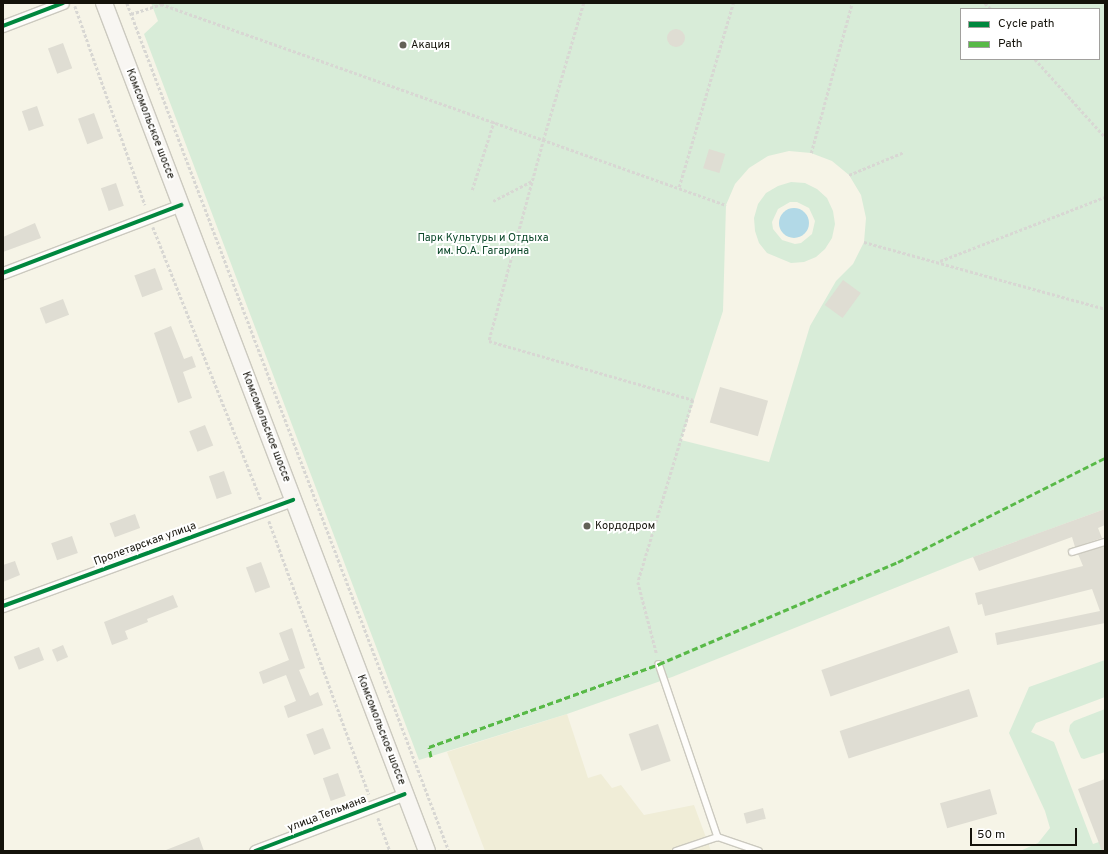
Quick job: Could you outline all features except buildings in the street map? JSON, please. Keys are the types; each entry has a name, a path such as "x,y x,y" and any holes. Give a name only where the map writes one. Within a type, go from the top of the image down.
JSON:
{"main road":[{"name":"Комсомольское шоссе","path":"104,3 427,851"}],"street":[{"path":"3,26 63,3"},
{"path":"3,273 150,219 181,206"},
{"name":"Пролетарская улица","path":"3,606 293,500"},
{"name":"улица Тельмана","path":"255,851 405,794"}],"lane":[{"path":"1072,552 1105,542"},
{"path":"659,664 718,837"},
{"path":"676,851 718,837 759,851"}],"path":[{"path":"74,3 150,219 265,510 390,851"},
{"path":"127,3 449,851"},
{"path":"584,3 544,139 489,341 694,400 638,582 659,664"},
{"path":"679,187 733,3"},
{"path":"811,153 852,3"},
{"path":"131,14 161,4 494,121 726,205"},
{"path":"1036,60 1105,137"},
{"path":"472,190 494,121"},
{"path":"849,175 904,152"},
{"path":"492,201 533,180"},
{"path":"939,261 1105,196"},
{"path":"864,242 939,261 1105,309"}],"shaded area":[{"path":"567,714 588,778 601,774 612,788 621,785 644,815 694,805 711,851 485,851 447,752"}],"green space":[{"name":"Парк Культуры и Отдыха им. Ю.А. Гагарина","path":"151,3 1105,3 1105,509 965,560 672,677 567,714 419,760 144,34 158,21","holes":["789,151 811,153 832,161 849,175 861,195 866,218 864,242 853,264 836,281 810,326 769,462 681,440 723,311 726,205 735,184 749,168 768,156"]},
{"path":"791,182 805,183 817,189 827,198 833,211 835,224 832,238 825,249 816,257 804,262 791,263 767,253 759,243 755,231 754,218 758,204 766,193 778,186","holes":["790,202 797,202 809,208 815,221 812,234 801,243 795,244 782,240 773,229 772,222 778,209"]},
{"path":"1105,660 1105,697 1036,723 1031,732 1054,742 1093,844 1105,840 1105,851 1020,851 1038,843 1050,828 1045,811 1009,733 1029,687"},
{"path":"1105,709 1105,752 1084,759 1081,758 1069,731 1070,725 1074,721"}],"water":[{"path":"794,208 800,209 808,217 808,229 800,237 794,238 788,237 780,229 779,223 780,217 788,209"}],"marked path":[{"path":"431,757 429,747 659,664 898,562 1105,458"}],"cycle path":[{"path":"3,26 63,3"},
{"path":"3,273 181,205"},
{"path":"3,606 293,500"},
{"path":"255,851 405,794"}],"place":[{"name":"Акация","path":"403,45"},
{"name":"Кордодром","path":"587,526"}]}
